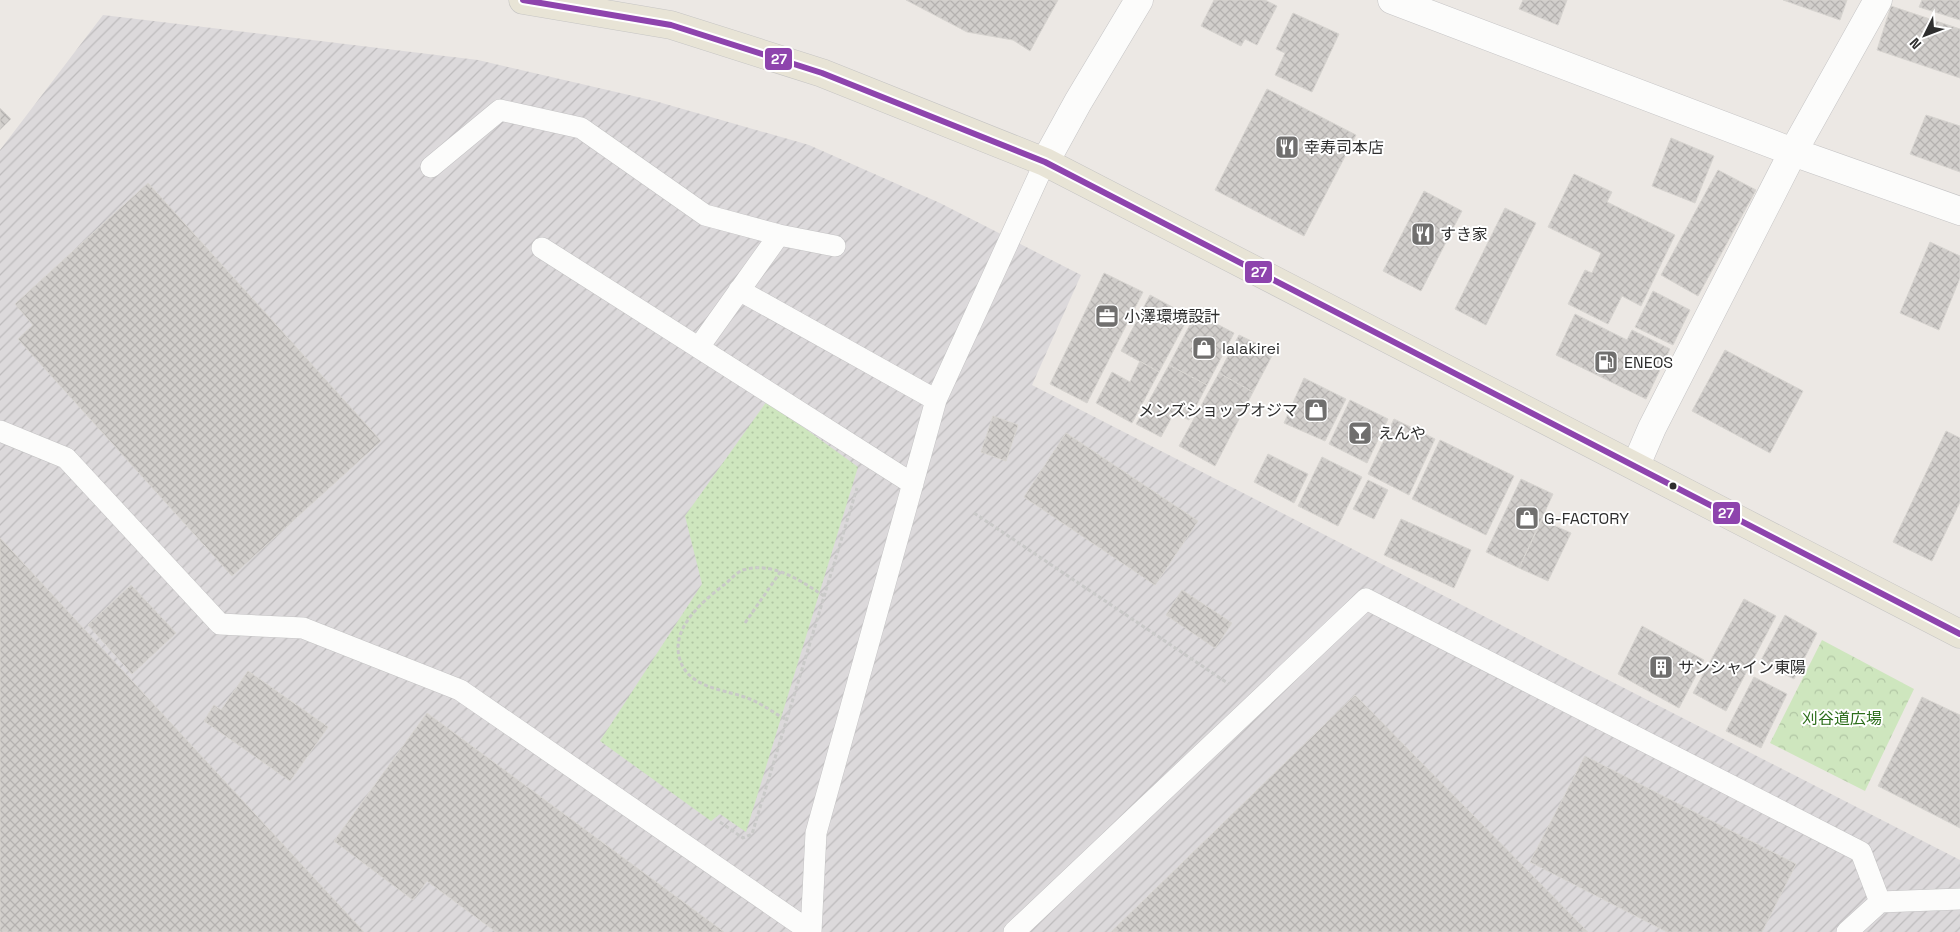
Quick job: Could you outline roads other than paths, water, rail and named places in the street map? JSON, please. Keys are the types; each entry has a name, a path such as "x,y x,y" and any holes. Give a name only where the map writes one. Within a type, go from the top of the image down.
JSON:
{"main road":[{"path":"523,0 671,25 822,73 1045,162 1636,465 1960,634"}],"street":[{"path":"1045,162 1078,102 1139,0"},
{"path":"1392,0 1792,152 1960,211"},
{"path":"1636,465 1652,428 1792,152 1878,0"}],"lane":[{"path":"431,167 500,110 581,128 705,215 779,236 835,246"},
{"path":"811,932 816,833 936,400 1015,223 1045,162"},
{"path":"699,347 779,236"},
{"path":"542,248 912,484"},
{"path":"739,290 936,400"},
{"path":"0,431 66,458 220,624 303,628 460,690 811,932"},
{"path":"1014,932 1366,599 1861,852 1880,902"},
{"path":"1847,932 1880,902 1960,899"}],"place":[{"name":"幸寿司本店","path":"1287,147"},
{"name":"すき家","path":"1423,234"},
{"name":"小澤環境設計","path":"1107,316"},
{"name":"lalakirei","path":"1204,348"},
{"name":"ENEOS","path":"1606,362"},
{"name":"メンズショップオジマ","path":"1316,410"},
{"name":"えんや","path":"1360,433"},
{"name":"G-FACTORY","path":"1527,518"},
{"name":"サンシャイン東陽","path":"1661,667"}],"park label":[{"name":"刈谷道広場","path":"1842,718"}]}
